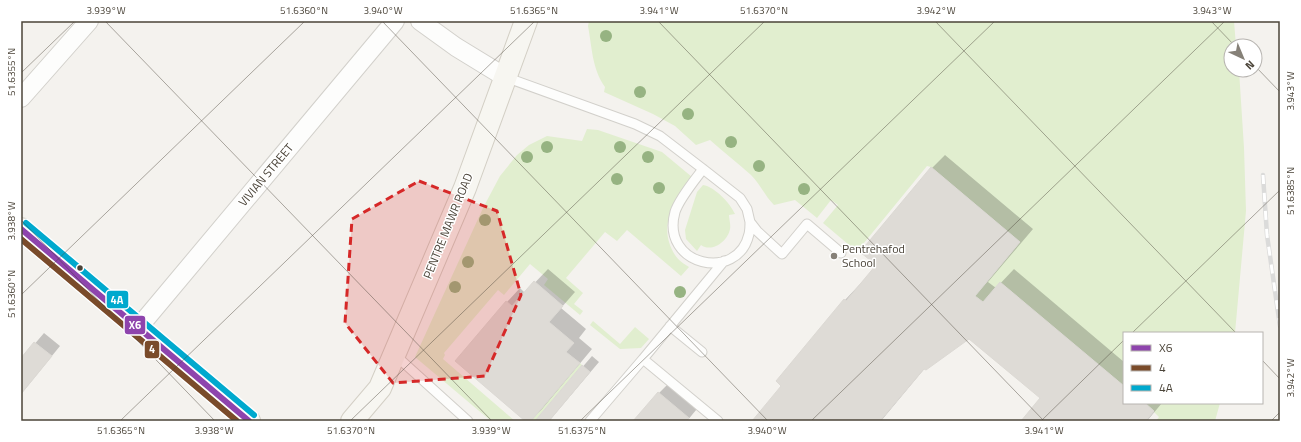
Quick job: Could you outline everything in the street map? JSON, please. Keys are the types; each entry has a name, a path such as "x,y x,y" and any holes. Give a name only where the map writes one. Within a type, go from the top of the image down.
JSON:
{"street":[{"path":"23,93 89,21"},
{"name":"VIVIAN STREET","path":"138,328 395,21"},
{"path":"420,21 456,47 506,77"},
{"name":"PENTRE MAWR ROAD","path":"352,421 380,388 465,188 526,21"},
{"path":"21,229 249,421"}],"lane":[{"path":"506,77 635,124 660,136 703,169 740,198 747,209 750,222 749,235 744,246 735,256 712,264 699,262 688,256 679,247 674,235 673,223 675,210 703,169"},
{"path":"750,222 757,231 782,254 807,224 841,253"},
{"path":"590,421 724,261"},
{"path":"670,326 702,352"},
{"path":"394,354 468,421"},
{"path":"643,359 718,421"}],"highlighted area":[{"path":"419,181 497,211 521,295 485,376 393,383 345,323 352,219"}],"green space":[{"path":"589,21 1234,21 1235,38 1223,38 1223,78 1240,78 1246,211 1235,332 1123,332 1123,385 1000,282 983,302 975,296 1020,242 931,167 927,166 859,249 849,245 823,223 838,205 831,200 817,218 795,200 774,205 751,175 710,140 696,145 675,126 653,114 604,92 605,87 597,73 588,26"},
{"path":"587,129 598,130 662,152 692,177 670,214 667,233 675,255 689,267 681,276 627,230 617,241 605,232 566,278 583,293 574,304 583,311 580,315 544,285 548,279 530,264 504,295 498,290 444,353 445,355 443,359 515,421 491,421 415,357 483,208 500,176 517,155 529,145 547,136 582,141"},
{"path":"703,185 708,186 722,196 730,205 735,214 729,215 730,229 723,241 710,248 701,245 697,251 686,239 685,230 697,192"},
{"path":"593,321 620,344 635,327 649,339 641,348 620,349 590,325"},
{"path":"580,363 582,365 535,421 531,421"},
{"path":"1146,404 1220,404 1215,421 1156,421 1159,417"}],"building":[{"path":"931,167 1020,242 975,296 983,302 1000,282 1123,385 1123,404 1146,404 1154,411 1146,421 1021,421 1040,398 969,339 926,370 924,369 880,421 752,421 781,386 776,381 844,299 846,301 876,265 860,252"},
{"path":"534,281 563,306 549,322 574,343 566,352 580,363 531,421 525,421 455,361 506,301 512,306"},
{"path":"34,342 52,356 21,394 21,358"},
{"path":"582,365 590,372 549,421 535,421"},
{"path":"658,392 689,418 686,421 633,421"}],"railway":[{"path":"1263,175 1267,235 1280,326"}],"transit line":[{"name":"4A","path":"26,223 254,415"},
{"name":"X6","path":"21,229 249,421"},
{"name":"4","path":"21,239 237,421"}],"place":[{"name":"Pentrehafod School","path":"834,256"}]}
